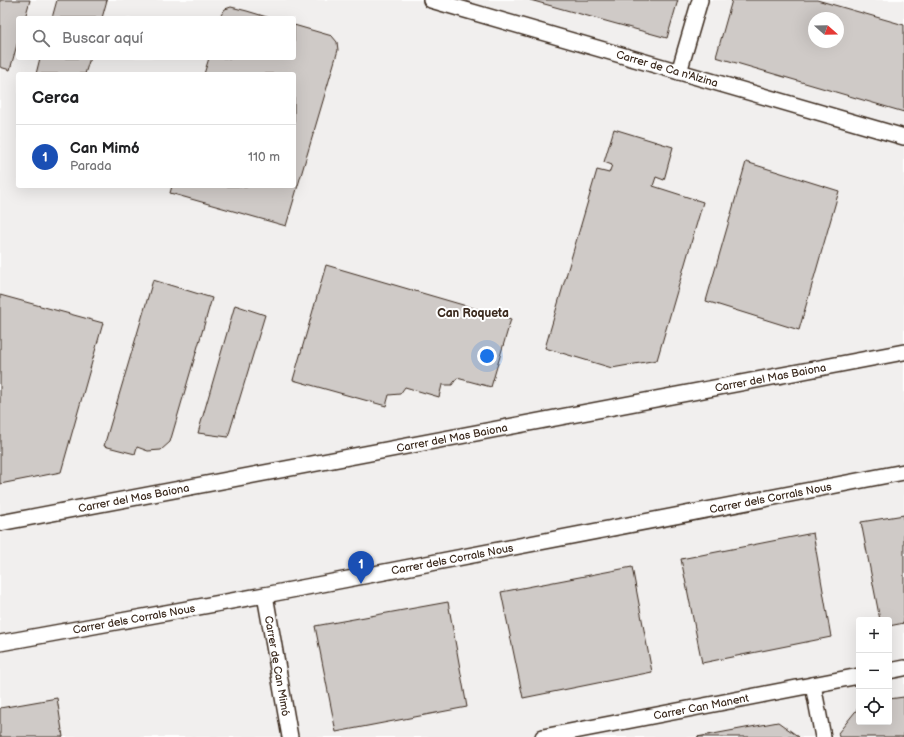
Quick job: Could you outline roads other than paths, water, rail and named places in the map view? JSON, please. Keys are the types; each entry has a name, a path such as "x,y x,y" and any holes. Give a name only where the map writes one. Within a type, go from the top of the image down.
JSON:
{"street":[{"name":"Carrer de Ca n'Alzina","path":"431,0 904,137"},
{"path":"679,72 700,0"},
{"name":"Carrer del Mas Baiona","path":"0,523 904,352"},
{"name":"Carrer dels Corrals Nous","path":"0,643 265,595 904,472"},
{"name":"Carrer de Can Mimó","path":"265,595 290,737"},
{"path":"892,670 904,668"},
{"name":"Carrer Can Manent","path":"543,737 561,735 856,677"},
{"path":"814,685 823,737"}],"place":[{"name":"Can Mimó","path":"361,584"}],"district":[{"name":"Can Roqueta","path":"473,313"}]}
